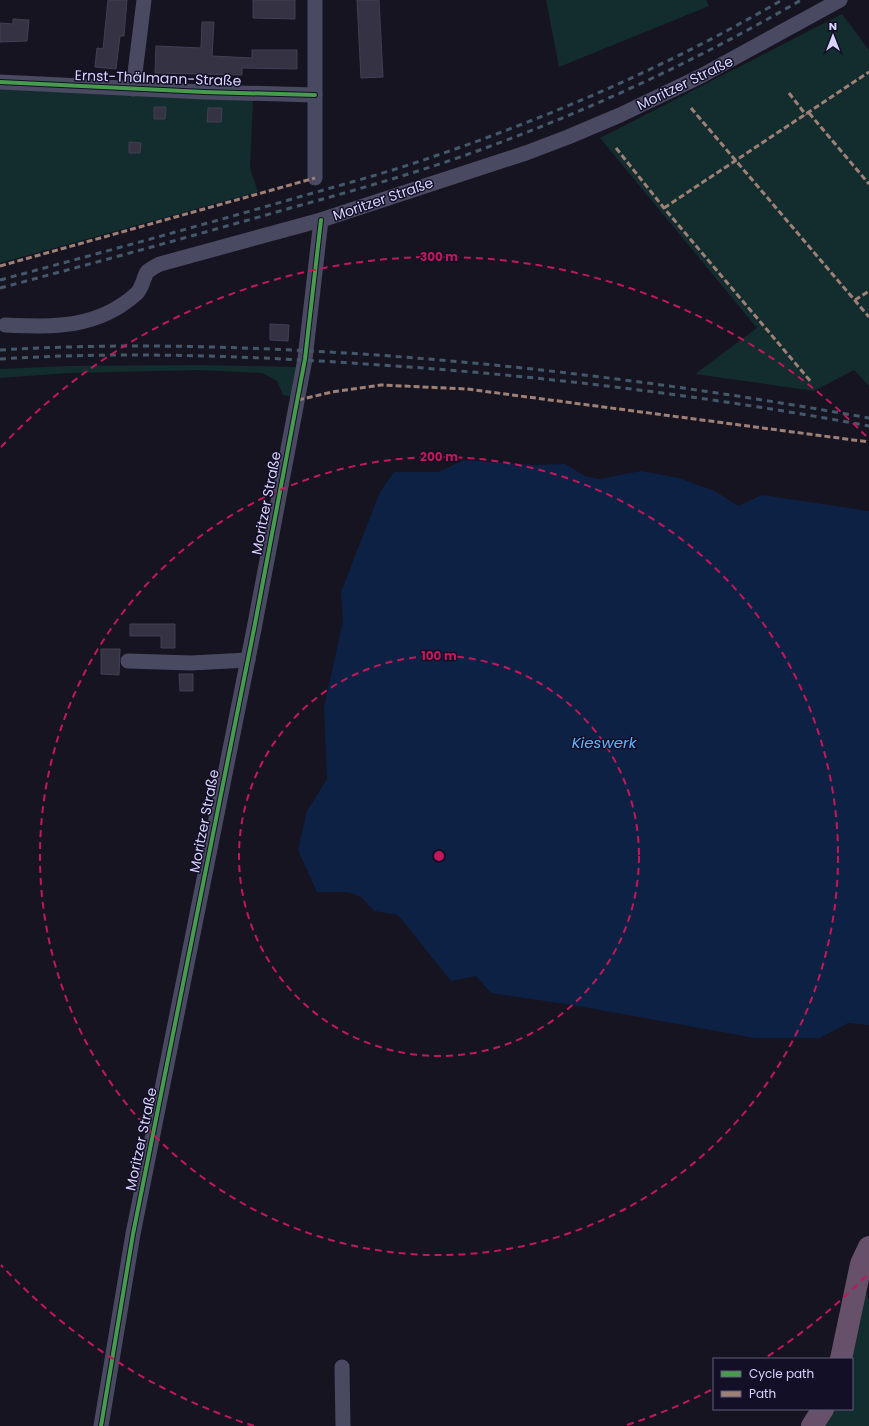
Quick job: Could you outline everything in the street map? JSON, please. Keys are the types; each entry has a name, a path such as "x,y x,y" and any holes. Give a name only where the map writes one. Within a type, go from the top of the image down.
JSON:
{"highway":[{"path":"841,1358 861,1264 869,1247"},
{"path":"812,1426 822,1410"}],"street":[{"name":"Ernst-Thälmann-Straße","path":"133,89 144,0"},
{"path":"315,0 315,178"},
{"name":"Moritzer Straße","path":"101,1426 133,1234 248,660 305,359 321,220 526,153 620,115 707,73 840,0"},
{"name":"Ernst-Thälmann-Straße","path":"0,82 133,89 315,95"},
{"path":"5,326 52,327 79,324 98,318 124,303 137,293 148,271 160,264 321,220"},
{"path":"128,661 191,663 248,660"},
{"path":"342,1367 343,1426"}],"green space":[{"path":"546,0 706,0 709,6 559,67"},
{"path":"842,14 869,50 869,386 854,370 814,391 695,374 757,328 600,138"},
{"path":"0,86 253,98 250,168 258,192 0,263"},
{"path":"201,365 297,367 291,397 283,395 277,381 262,373 200,370 69,373 0,378 0,369 68,366"},
{"path":"862,1279 869,1300 869,1426 821,1426 830,1410 853,1410 852,1358"}],"water":[{"name":"Kieswerk","path":"464,460 534,465 565,464 585,476 599,479 641,471 679,478 715,491 738,506 762,495 869,511 869,1025 848,1023 820,1038 755,1038 572,1005 491,993 476,976 451,981 398,915 374,911 360,896 347,892 317,892 298,850 307,811 327,779 324,707 343,621 341,592 380,492 394,472 438,472"}],"building":[{"path":"108,0 127,0 124,36 120,36 116,69 95,67 97,48 103,49"},
{"path":"253,0 295,0 295,19 253,18"},
{"path":"357,0 379,0 383,77 361,78"},
{"path":"13,19 29,20 27,41 0,42 0,23 13,24"},
{"path":"202,22 214,22 212,56 252,58 252,50 297,50 297,69 242,68 242,75 155,73 156,46 201,48"},
{"path":"154,107 166,107 165,119 154,119"},
{"path":"208,108 222,108 221,122 207,122"},
{"path":"129,142 141,143 140,153 129,153"},
{"path":"270,324 289,325 288,341 270,340"},
{"path":"130,624 175,624 175,648 161,648 161,636 130,636"},
{"path":"101,649 120,649 119,675 101,674"},
{"path":"179,674 193,674 193,691 180,691"}],"railway":[{"path":"0,280 367,178 480,140 569,105 656,67 782,0"},
{"path":"0,288 359,189 466,155 552,122 637,85 720,45 801,0"},
{"path":"0,350 130,346 217,347 346,353 478,363 609,378 739,396 869,418"},
{"path":"0,359 95,355 238,357 442,370 626,388 748,405 869,426"}],"marked path":[{"path":"664,208 869,72"},
{"path":"789,93 806,115"},
{"path":"691,108 869,317"},
{"path":"809,113 869,184"},
{"path":"616,148 664,208 812,383"},
{"path":"0,266 315,178"},
{"path":"855,300 869,291"},
{"path":"298,400 332,392 381,385 467,389 869,442"}],"cycle path":[{"path":"0,82 204,92 315,95"},
{"path":"101,1426 133,1234 254,629 305,359 321,220"}]}
